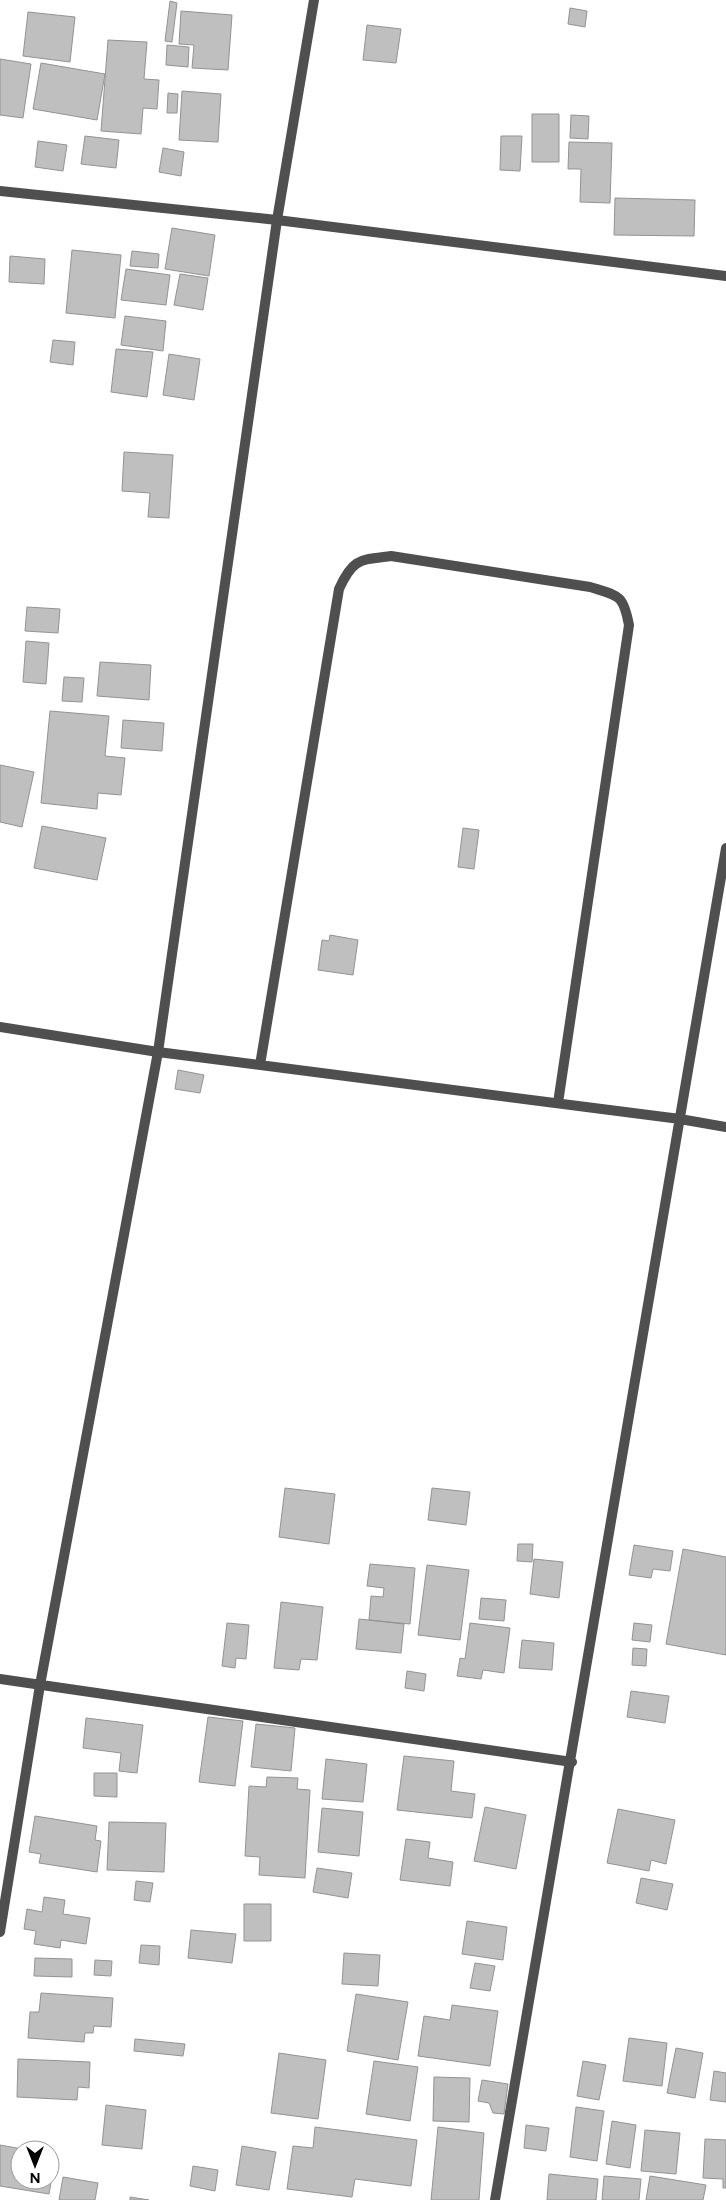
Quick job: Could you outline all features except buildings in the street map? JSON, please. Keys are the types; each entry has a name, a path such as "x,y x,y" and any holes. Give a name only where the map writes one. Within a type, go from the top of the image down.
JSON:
{"street":[{"path":"0,1932 40,1685 158,1052 277,220 314,0"},
{"path":"0,191 277,220 726,276"},
{"path":"260,1065 339,589 348,570 362,559 391,556 590,587 617,595 625,606 629,625 558,1104"},
{"path":"495,2200 572,1762 726,848"},
{"path":"0,1027 158,1052 680,1119 726,1127"},
{"path":"0,1679 572,1762"}]}
